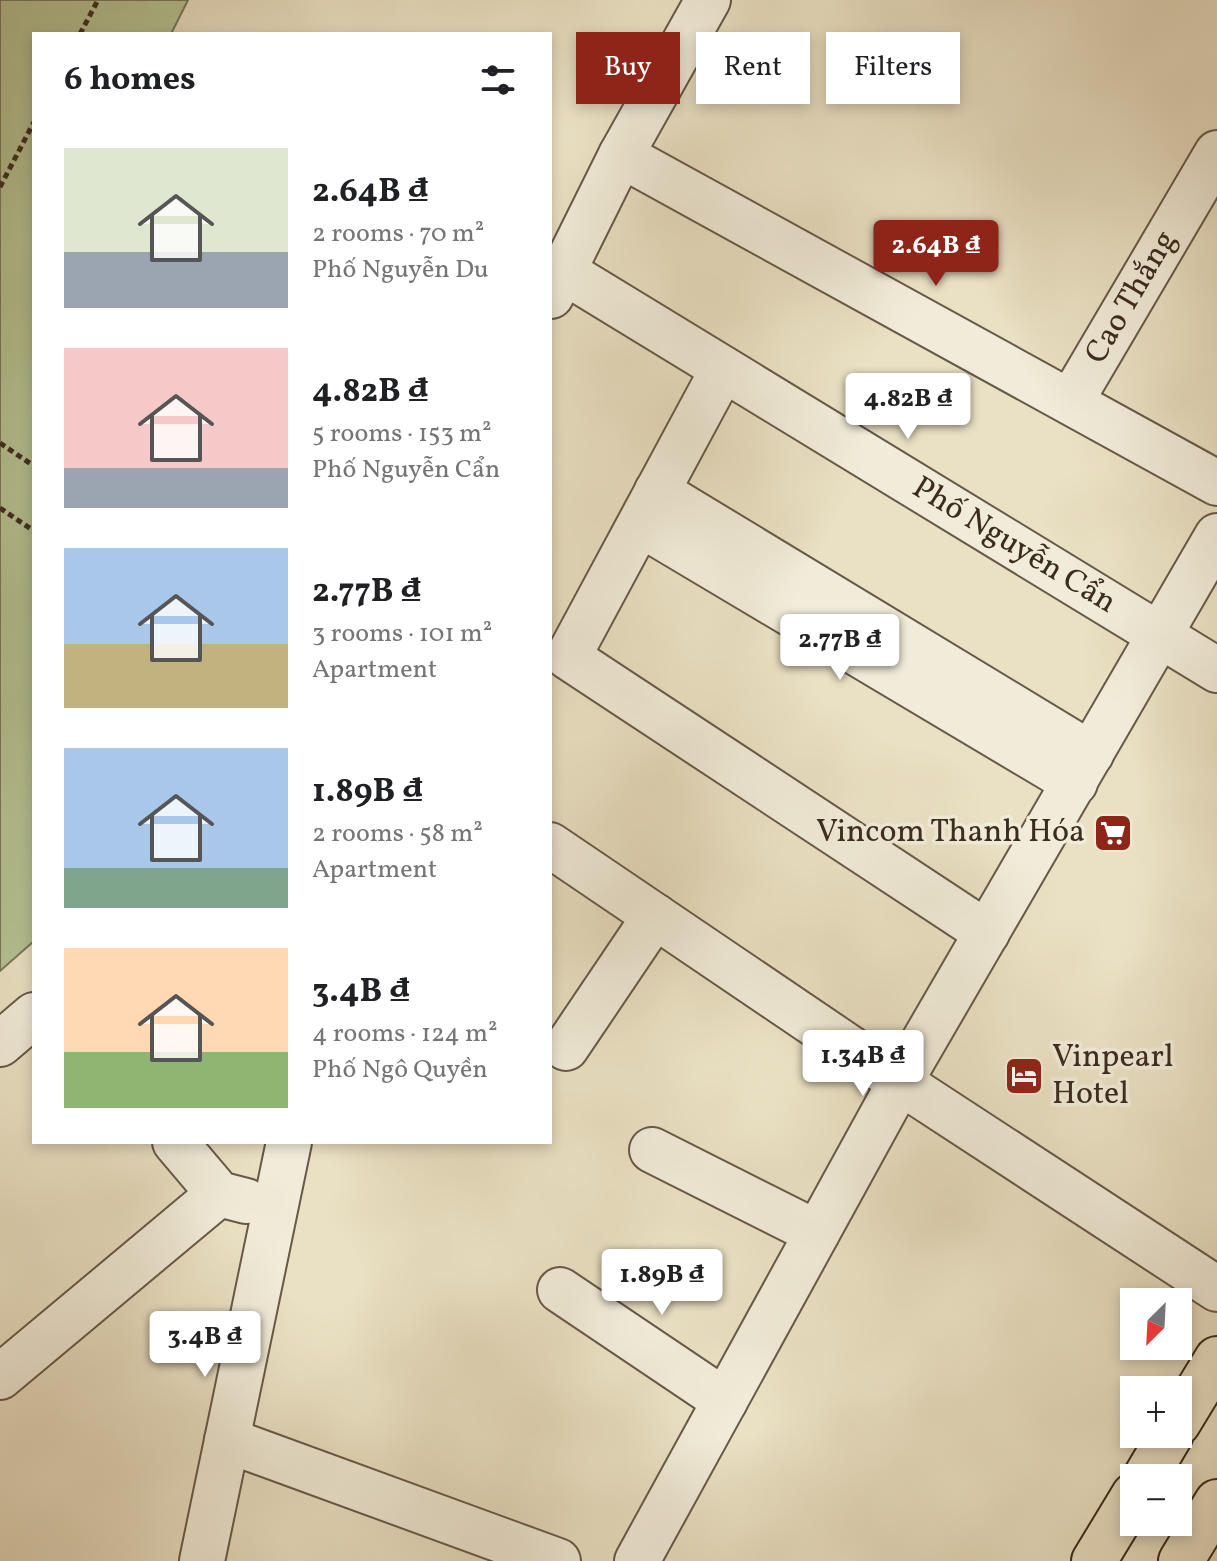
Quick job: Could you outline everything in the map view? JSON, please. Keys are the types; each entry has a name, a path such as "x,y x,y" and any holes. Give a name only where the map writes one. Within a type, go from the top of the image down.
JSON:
{"highway":[{"path":"1192,1400 1217,1359"},
{"path":"1181,1561 1217,1502"},
{"path":"1094,1561 1120,1518"}],"street":[{"path":"556,285 621,155 708,0"},
{"name":"Cao Thắng","path":"1071,401 1217,153"},
{"path":"621,155 1217,483"},
{"name":"Phố Nguyễn Cẩn","path":"556,285 723,369 1217,670"},
{"path":"723,369 568,657 987,933"},
{"path":"648,508 1083,769"},
{"path":"637,1561 900,1082 1217,536"},
{"path":"552,846 900,1082 1217,1289"},
{"path":"566,1048 655,916"},
{"path":"0,1044 32,1017"},
{"path":"177,1144 219,1194 275,1210"},
{"path":"202,1561 289,1144"},
{"path":"652,1150 817,1233"},
{"path":"0,1377 219,1194"},
{"path":"560,1290 725,1401"},
{"path":"227,1440 558,1561"}],"path":[{"path":"81,32 98,0"},
{"path":"0,187 32,126"},
{"path":"0,443 32,465"},
{"path":"0,508 32,530"}],"green space":[{"path":"0,0 188,0 172,32 32,32 32,943 0,971"}],"place":[{"name":"Vincom Thanh Hóa","path":"1113,833"},
{"name":"Vinpearl Hotel","path":"1024,1076"}]}
